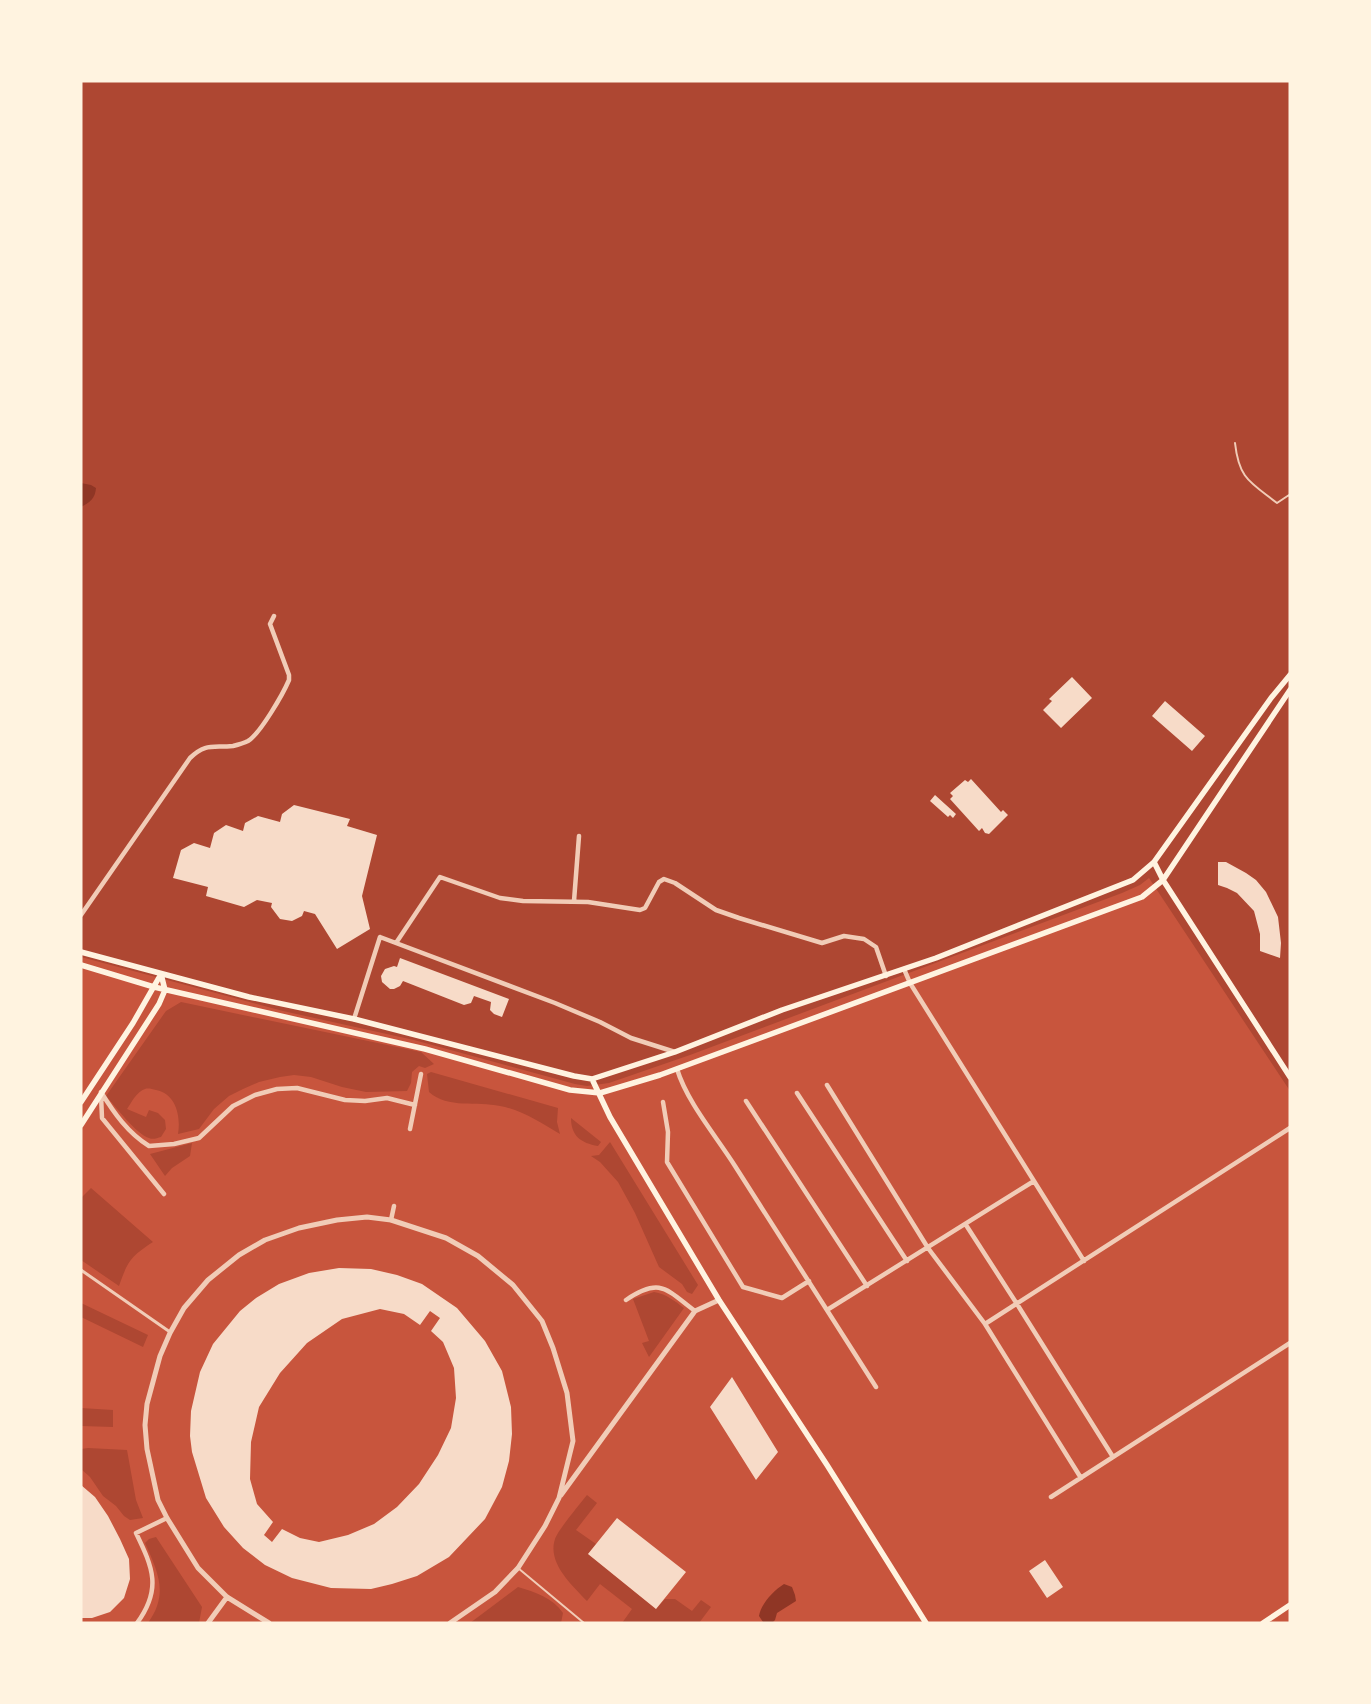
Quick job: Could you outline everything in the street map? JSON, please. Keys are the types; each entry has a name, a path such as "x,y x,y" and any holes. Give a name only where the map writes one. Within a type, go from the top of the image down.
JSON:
{"main road":[{"path":"81,952 249,997 354,1019 592,1079 675,1052 782,1010 936,958 1133,880 1154,862 1271,698 1290,675"},
{"path":"81,966 154,988 425,1049 570,1090 600,1093 677,1069 1142,897 1163,880 1290,690"},
{"path":"1154,862 1163,880 1290,1077"},
{"path":"81,1102 133,1023 161,974"},
{"path":"81,1125 159,1004 164,990 161,974"},
{"path":"592,1079 610,1117 719,1300 827,1465 926,1623"},
{"path":"1263,1623 1290,1605"}],"street":[{"path":"81,915 190,758 199,749 234,746 247,741 261,727 289,680 289,675 270,624 274,616"},
{"path":"574,901 578,836"},
{"path":"396,943 440,877 500,898 523,901 588,902 640,910 645,908 659,882 664,879 675,883 716,910 776,929 822,942 844,936 864,939 876,947 886,976"},
{"path":"354,1019 380,937 555,1002 631,1038 675,1052"},
{"path":"904,969 910,983 1084,1261"},
{"path":"677,1069 687,1095 717,1136 876,1387"},
{"path":"410,1129 421,1074"},
{"path":"827,1085 928,1248 985,1324 1081,1478"},
{"path":"101,1092 111,1108 130,1131 149,1146 174,1144 199,1138 233,1106 255,1095 277,1088 297,1088 345,1100 365,1101 386,1098 415,1105"},
{"path":"101,1092 102,1118 164,1194"},
{"path":"797,1093 907,1261"},
{"path":"746,1100 867,1286"},
{"path":"663,1102 668,1132 667,1162 743,1287 782,1298 809,1282"},
{"path":"985,1324 1290,1128"},
{"path":"827,1310 966,1226 1034,1182"},
{"path":"391,1220 394,1206"},
{"path":"269,1623 227,1597 198,1568 158,1500 151,1473 145,1425 147,1404 160,1356 184,1308 208,1280 239,1255 265,1240 299,1228 337,1220 368,1217 391,1220 446,1238 478,1256 513,1285 542,1321 553,1348 567,1393 572,1441 560,1498"},
{"path":"966,1226 1113,1457"},
{"path":"81,1270 170,1333"},
{"path":"626,1300 644,1289 659,1287 668,1290 695,1310"},
{"path":"450,1623 495,1592 518,1568 545,1526 560,1498 695,1310 719,1300"},
{"path":"1052,1497 1290,1343"},
{"path":"137,1623 148,1608 152,1586 150,1563 136,1534 167,1518"},
{"path":"208,1623 227,1597"}],"lane":[{"path":"1235,443 1237,459 1244,476 1277,503 1289,495 1290,497"},
{"path":"518,1568 584,1623"}],"shaded area":[{"path":"81,81 1290,81 1290,1091 1149,878 1140,885 1122,893 690,1055 609,1083 587,1086 414,1040 283,1011 81,957"},
{"path":"81,483 96,488 95,495 81,507"},
{"path":"181,1002 421,1052 434,1064 425,1068 419,1066 412,1072 411,1083 407,1091 366,1092 311,1077 294,1075 259,1082 229,1096 214,1109 199,1129 178,1134 178,1113 173,1101 163,1092 145,1089 137,1095 127,1109 146,1117 149,1110 158,1113 165,1120 166,1129 161,1137 150,1139 132,1126 106,1096 166,1011"},
{"path":"431,1072 558,1108 557,1122 560,1134 531,1117 508,1108 445,1101 429,1092 427,1074"},
{"path":"571,1118 601,1142 598,1146 578,1138 573,1130"},
{"path":"610,1142 698,1285 692,1294 687,1292 682,1284 659,1267 635,1213 618,1182 600,1162 591,1156 599,1155"},
{"path":"192,1143 190,1156 172,1168 165,1176 150,1154"},
{"path":"91,1188 153,1242 131,1260 119,1286 81,1260 81,1198"},
{"path":"654,1292 674,1300 684,1308 649,1357 642,1343 649,1341 633,1299"},
{"path":"81,1303 148,1335 143,1347 81,1317"},
{"path":"81,1408 113,1410 113,1427 81,1426"},
{"path":"81,1449 127,1450 136,1500 143,1518 130,1520 124,1516 116,1506 103,1496 90,1477 81,1469"},
{"path":"587,1495 597,1503 576,1530 596,1544 588,1554 656,1609 665,1599 675,1599 692,1611 701,1600 711,1607 699,1623 622,1623 632,1609 600,1584 587,1601 568,1581 558,1565 553,1548 557,1535"},
{"path":"156,1537 202,1607 199,1623 148,1623 160,1593 157,1573 145,1543 149,1539"},
{"path":"784,1584 792,1587 796,1601 777,1613 772,1623 763,1622 759,1616 762,1607 772,1594"},
{"path":"518,1587 537,1593 554,1603 563,1613 561,1623 470,1623"}],"building":[{"path":"1072,677 1092,698 1061,728 1043,710 1052,701 1049,699"},
{"path":"1165,701 1205,736 1192,751 1152,716"},
{"path":"971,779 1001,812 1003,810 1008,815 989,834 985,833 982,828 979,831 950,799 953,796 950,793 965,780 968,782"},
{"path":"935,795 956,814 953,818 950,815 948,817 930,801"},
{"path":"294,805 350,819 347,826 377,835 362,896 370,929 337,949 315,914 304,911 302,916 292,921 280,919 271,907 272,903 257,900 244,907 206,896 208,887 173,878 181,850 194,843 210,848 214,833 226,825 243,831 245,823 258,816 280,822 282,814"},
{"path":"1218,862 1226,862 1246,873 1256,880 1266,892 1278,917 1281,943 1280,958 1260,951 1260,934 1254,911 1237,893 1218,885"},
{"path":"400,958 509,999 502,1017 490,1010 491,1002 474,996 471,1003 464,1005 403,981 400,986 390,989 382,982 381,976 385,969 397,967"},
{"path":"339,1268 371,1269 397,1275 422,1284 457,1308 485,1341 502,1371 511,1407 512,1434 509,1461 502,1487 485,1519 449,1557 417,1576 371,1589 331,1588 292,1578 265,1565 243,1548 224,1527 206,1498 192,1452 190,1436 191,1411 200,1372 213,1344 240,1311 256,1298 279,1284 309,1273","holes":["380,1309 404,1314 420,1325 430,1311 440,1318 431,1331 443,1342 454,1368 456,1398 451,1428 438,1455 419,1484 397,1507 374,1524 348,1535 319,1542 300,1538 282,1529 272,1542 264,1535 273,1522 257,1504 250,1479 251,1442 259,1407 280,1373 307,1343 342,1319"]},
{"path":"732,1377 778,1452 756,1480 710,1407"},
{"path":"81,1485 95,1497 108,1516 129,1559 130,1579 124,1598 110,1612 92,1618 81,1618"},
{"path":"617,1518 686,1572 656,1609 588,1554"},
{"path":"1045,1560 1063,1587 1047,1598 1029,1571"}]}
